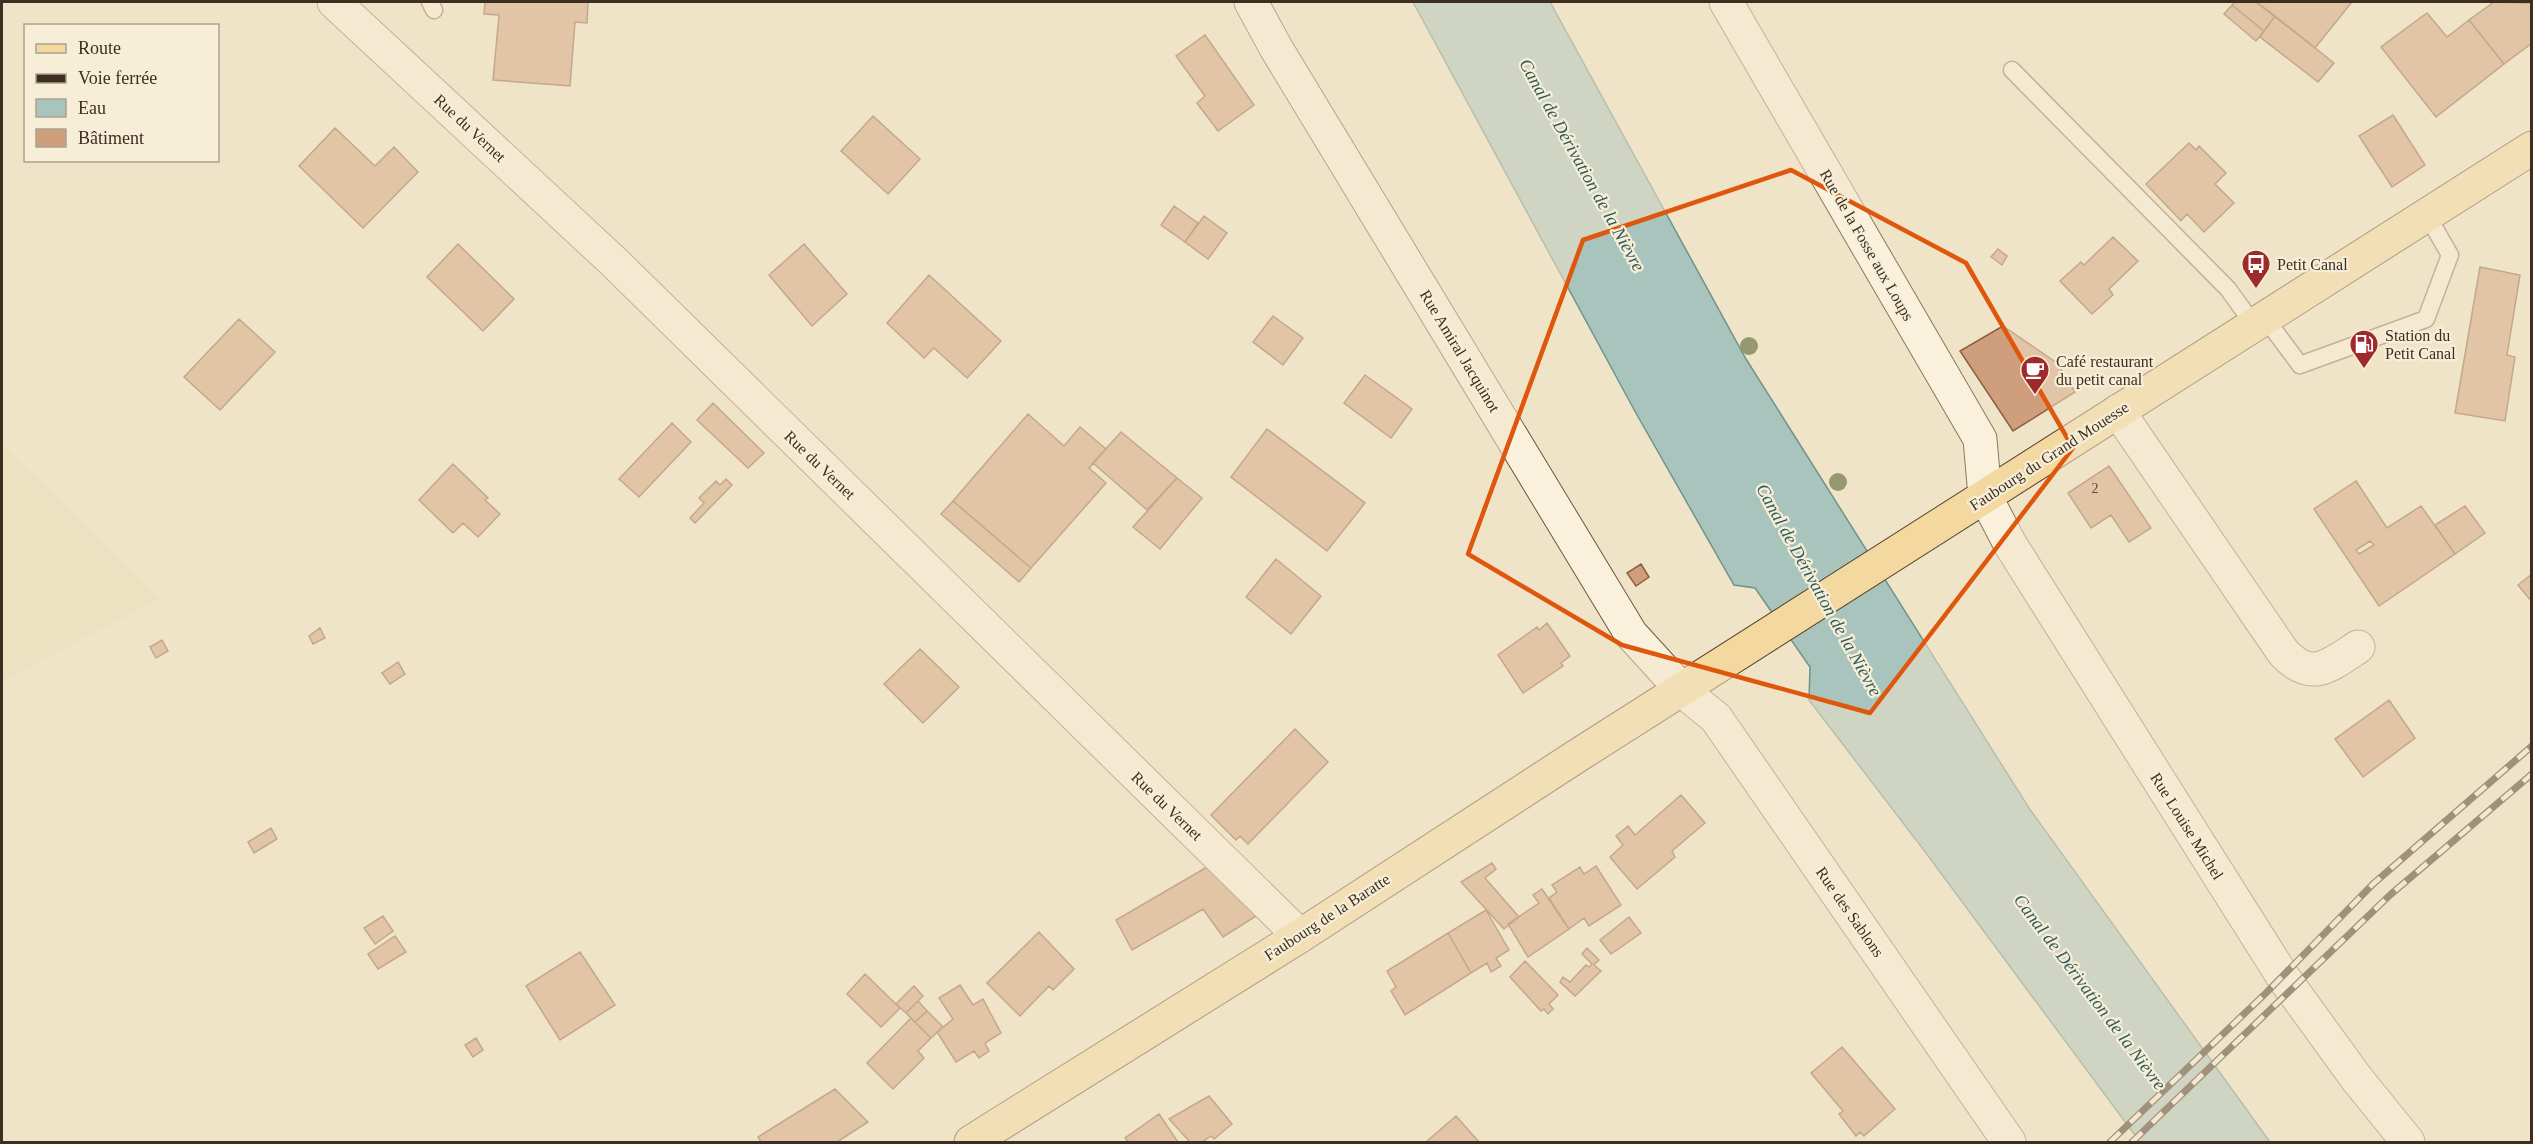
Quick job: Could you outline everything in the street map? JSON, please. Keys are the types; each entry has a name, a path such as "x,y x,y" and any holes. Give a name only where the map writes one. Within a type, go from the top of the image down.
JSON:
{"main road":[{"name":"Faubourg du Grand Mouesse","path":"1683,691 2532,148"},
{"name":"Faubourg de la Baratte","path":"971,1143 1300,936 1580,754 1683,691"}],"street":[{"name":"Rue du Vernet","path":"334,2 614,262 1300,936"},
{"name":"Rue Amiral Jacquinot","path":"1251,2 1282,58 1631,634 1683,691"},
{"name":"Rue de la Fosse aux Loups","path":"1730,9 1980,439 1985,496"},
{"path":"2118,411 2270,634 2293,663 2305,669 2317,670 2329,666 2358,647"},
{"name":"Rue Louise Michel","path":"1985,496 2010,544 2283,977 2357,1079 2408,1143"},
{"name":"Rue des Sablons","path":"1683,691 1716,718 2009,1143"}],"lane":[{"path":"2012,70 2300,365 2426,319 2450,255 2427,215"}],"highlighted area":[{"path":"1791,170 1966,263 2073,448 1870,713 1622,645 1468,554 1583,240"}],"shaded area":[{"path":"2,443 160,599 2,681"}],"water":[{"name":"Canal de Dérivation de la Nièvre","path":"1413,2 1550,2 1746,359 2029,808 2270,1142 2140,1142 1923,849 1809,700 1810,667 1755,588 1734,585 1637,415"}],"building":[{"path":"485,2 588,2 587,23 575,22 570,86 493,80 499,15 484,14"},
{"path":"2235,2 2256,2 2275,16 2264,31 2232,5"},
{"path":"2256,2 2352,2 2315,48"},
{"path":"2494,2 2532,2 2532,43 2504,64 2469,20"},
{"path":"2232,5 2264,31 2256,41 2224,14"},
{"path":"2427,13 2447,37 2469,20 2504,64 2436,117 2381,47"},
{"path":"2275,16 2334,63 2318,82 2260,37"},
{"path":"1205,35 1254,105 1218,131 1197,103 1205,96 1176,56"},
{"path":"2393,115 2425,165 2392,187 2359,136"},
{"path":"873,116 920,159 888,194 841,151"},
{"path":"335,128 375,166 394,147 418,172 363,228 299,166"},
{"path":"2189,143 2196,150 2199,146 2226,173 2215,184 2234,203 2204,232 2187,214 2181,221 2146,184"},
{"path":"1174,206 1198,223 1185,242 1161,225"},
{"path":"1204,216 1227,233 1208,259 1185,242"},
{"path":"2113,237 2138,261 2109,289 2113,295 2092,314 2060,281 2081,262 2084,265"},
{"path":"458,244 514,299 483,331 427,277"},
{"path":"804,244 847,294 812,326 769,275"},
{"path":"1998,249 2007,256 2002,265 1991,257"},
{"path":"2480,267 2520,275 2507,355 2515,357 2505,421 2455,413"},
{"path":"929,275 1001,341 967,378 934,348 924,358 887,323"},
{"path":"1273,316 1303,338 1283,365 1253,342"},
{"path":"239,319 275,352 220,410 184,377"},
{"path":"2003,326 2057,363 2075,392 2013,431 1960,351"},
{"path":"1365,375 1412,409 1391,438 1344,403"},
{"path":"713,403 764,453 748,468 697,420"},
{"path":"1028,414 1064,446 1080,427 1106,449 1089,468 1106,483 1031,568 953,501"},
{"path":"672,423 691,442 639,497 619,479"},
{"path":"1267,429 1365,503 1327,551 1231,477"},
{"path":"1121,432 1177,478 1147,510 1093,463"},
{"path":"453,464 488,498 485,500 500,514 478,537 463,523 453,533 419,500"},
{"path":"2109,466 2151,528 2129,542 2111,515 2091,528 2068,493"},
{"path":"1177,478 1202,498 1160,549 1133,527"},
{"path":"726,479 732,485 695,523 690,518 704,503 699,498 716,481 720,485"},
{"path":"2356,481 2387,528 2421,506 2455,554 2379,606 2314,509","holes":["2370,541 2374,545 2359,554 2356,550"]},
{"path":"953,501 1031,568 1019,582 941,514"},
{"path":"2465,506 2485,533 2455,554 2435,525"},
{"path":"1276,559 1321,596 1291,634 1246,597"},
{"path":"1641,564 1649,577 1636,586 1627,573"},
{"path":"2532,574 2532,602 2518,585"},
{"path":"1547,623 1570,656 1561,663 1563,666 1523,693 1498,655 1537,627 1539,630"},
{"path":"320,628 325,638 313,644 309,636"},
{"path":"162,640 168,651 156,658 150,647"},
{"path":"920,649 959,687 923,723 884,684"},
{"path":"398,662 405,674 390,684 382,673"},
{"path":"2389,700 2415,738 2363,777 2335,739"},
{"path":"1295,729 1328,762 1248,844 1240,836 1236,840 1211,815"},
{"path":"1681,795 1705,823 1672,851 1675,857 1637,889 1610,857 1623,845 1616,836 1628,826 1635,835"},
{"path":"271,828 277,839 254,853 248,842"},
{"path":"1492,863 1496,869 1485,878 1519,917 1504,929 1461,882"},
{"path":"1596,866 1621,905 1589,926 1584,918 1569,929 1549,898 1557,892 1552,885 1580,867 1584,874"},
{"path":"1207,867 1256,916 1223,937 1203,909 1132,950 1116,920"},
{"path":"1542,889 1569,929 1528,957 1508,924 1539,903 1533,895"},
{"path":"1486,910 1509,950 1496,958 1501,966 1491,972 1487,963 1471,973 1448,933"},
{"path":"383,916 393,931 375,944 364,928"},
{"path":"1629,917 1641,933 1611,954 1600,940"},
{"path":"1039,932 1074,969 1053,990 1049,986 1020,1016 987,983"},
{"path":"1448,933 1471,973 1405,1015 1391,991 1396,987 1387,971"},
{"path":"395,936 406,952 378,969 368,954"},
{"path":"1587,948 1599,960 1594,965 1601,971 1575,996 1560,982 1563,977 1570,982 1586,965 1589,967 1592,964 1582,954"},
{"path":"580,952 615,1005 560,1040 526,986"},
{"path":"1525,961 1558,995 1549,1004 1553,1009 1548,1014 1544,1009 1541,1011 1510,977"},
{"path":"865,974 900,1008 881,1027 847,994"},
{"path":"960,985 973,1005 983,999 1001,1033 985,1043 989,1051 979,1058 974,1051 956,1062 937,1032 953,1019 939,998"},
{"path":"914,986 923,996 906,1013 896,1004"},
{"path":"918,1001 927,1011 915,1022 906,1013"},
{"path":"927,1011 943,1027 931,1038 915,1022"},
{"path":"911,1018 931,1038 918,1051 924,1058 893,1089 867,1063"},
{"path":"476,1038 483,1050 473,1057 465,1045"},
{"path":"1842,1047 1895,1109 1864,1136 1860,1132 1856,1136 1839,1114 1843,1111 1811,1073"},
{"path":"835,1089 868,1122 837,1142 761,1142 758,1137"},
{"path":"1209,1096 1232,1124 1214,1139 1211,1136 1202,1142 1190,1142 1169,1119"},
{"path":"1159,1114 1178,1142 1128,1142 1125,1138"},
{"path":"1456,1116 1479,1142 1426,1142"}],"railway":[{"path":"2110,1142 2267,992 2373,884 2532,746"},
{"path":"2132,1142 2390,895 2532,774"}],"place":[{"name":"Petit Canal","path":"2256,290"},
{"name":"Station du Petit Canal","path":"2364,370"},
{"name":"Café restaurant du petit canal","path":"2035,396"}]}
